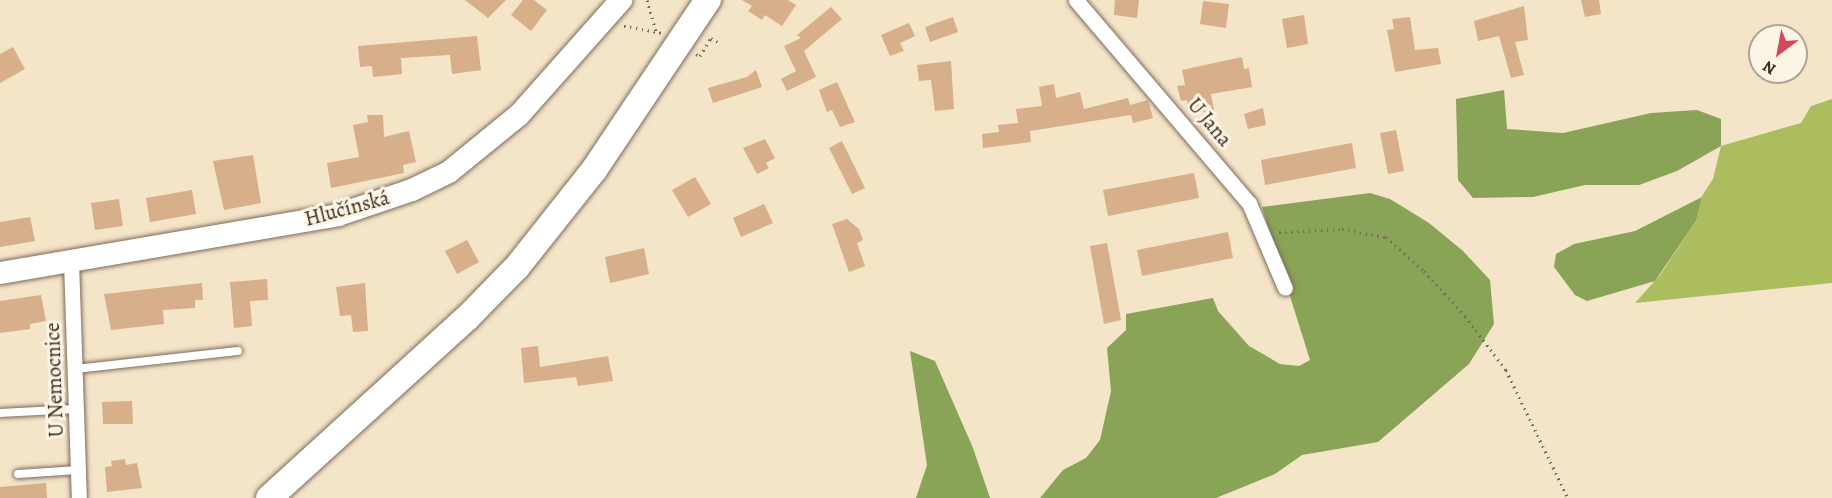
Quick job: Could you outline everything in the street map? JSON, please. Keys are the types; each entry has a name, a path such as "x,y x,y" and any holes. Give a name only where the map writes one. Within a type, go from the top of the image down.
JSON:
{"main road":[{"path":"269,498 467,318 517,267 610,147 708,0"}],"street":[{"name":"Hlučínská","path":"0,273 338,215 412,190 449,172 489,142 548,85 621,0"},
{"name":"U Jana","path":"1076,0 1249,203 1285,288"},
{"name":"U Nemocnice","path":"71,261 79,498"}],"lane":[{"path":"75,369 238,351"},
{"path":"0,413 76,409"},
{"path":"18,474 78,470"}],"path":[{"path":"647,0 656,30"},
{"path":"602,24 656,30 668,36"},
{"path":"692,52 700,56 711,38 718,42"},
{"path":"1262,233 1342,229 1386,237 1466,316 1506,370 1568,498"}],"green space":[{"path":"1504,90 1507,129 1563,133 1651,113 1697,110 1721,119 1721,146 1677,171 1639,185 1585,185 1533,197 1473,198 1458,180 1456,99"},
{"path":"1832,99 1832,283 1635,303 1660,275 1696,221 1702,196 1713,179 1721,146 1801,123 1811,106"},
{"path":"1370,193 1390,199 1429,223 1463,251 1490,280 1494,324 1469,364 1378,442 1302,455 1275,474 1216,498 1040,498 1063,470 1086,458 1100,440 1111,391 1107,348 1126,330 1126,314 1213,298 1218,311 1249,346 1280,364 1299,366 1310,360 1262,207"},
{"path":"1702,197 1696,221 1655,281 1587,301 1575,295 1554,267 1556,254 1574,244 1635,231"},
{"path":"910,351 935,361 973,448 990,498 916,498 927,465"}],"building":[{"path":"465,0 506,0 488,18"},
{"path":"523,0 534,0 547,10 531,31 511,15"},
{"path":"742,0 788,0 796,5 782,26 765,15 762,20 748,11 752,6"},
{"path":"1115,0 1139,0 1137,18 1114,15"},
{"path":"1581,0 1599,0 1601,14 1585,17"},
{"path":"1203,1 1229,4 1226,28 1200,24"},
{"path":"1524,6 1528,40 1515,42 1524,75 1511,78 1499,36 1478,41 1474,21"},
{"path":"831,7 842,19 804,51 816,77 787,91 781,79 796,71 784,46 801,38 797,35"},
{"path":"1304,15 1308,44 1287,48 1282,19"},
{"path":"953,17 958,32 930,42 925,27"},
{"path":"1410,17 1415,50 1438,48 1441,64 1395,72 1387,30 1394,29 1392,19"},
{"path":"909,23 915,36 900,43 904,51 890,56 881,35"},
{"path":"477,36 481,70 452,74 450,55 401,58 402,74 373,77 372,66 360,67 358,46"},
{"path":"13,47 25,69 0,83 0,54"},
{"path":"1242,57 1244,69 1249,68 1252,87 1211,94 1214,110 1197,113 1196,105 1188,107 1187,100 1181,101 1177,86 1185,85 1182,70"},
{"path":"951,61 954,109 935,111 931,80 919,81 917,65"},
{"path":"756,70 762,87 713,103 708,88 747,77"},
{"path":"837,82 855,122 840,127 832,110 827,112 819,90"},
{"path":"1054,84 1056,98 1080,92 1084,109 1128,98 1130,105 1148,100 1153,118 1133,123 1131,115 1030,131 1031,142 983,148 982,134 999,132 998,125 1018,123 1016,109 1042,106 1039,87"},
{"path":"1263,108 1266,125 1248,129 1244,114"},
{"path":"367,115 383,115 384,137 409,131 416,162 403,165 404,173 331,188 327,163 359,157 353,125 368,122"},
{"path":"1396,130 1404,171 1388,174 1380,133"},
{"path":"765,139 775,158 766,163 769,168 757,174 743,148"},
{"path":"842,141 865,188 852,194 829,148"},
{"path":"1352,143 1356,168 1265,185 1261,160"},
{"path":"253,155 261,203 224,210 213,161"},
{"path":"1194,173 1199,198 1108,216 1103,190"},
{"path":"695,177 711,204 688,217 672,190"},
{"path":"192,190 196,214 150,222 146,198"},
{"path":"119,199 123,226 95,230 91,203"},
{"path":"764,204 773,223 741,237 733,218"},
{"path":"30,217 35,241 0,247 0,222"},
{"path":"847,219 859,229 863,240 857,243 865,266 849,272 832,224"},
{"path":"1228,232 1233,258 1142,276 1137,250"},
{"path":"467,240 479,262 457,274 445,251"},
{"path":"1107,243 1121,320 1104,324 1090,246"},
{"path":"644,248 649,274 610,283 605,257"},
{"path":"267,279 268,300 250,301 252,326 234,328 230,282"},
{"path":"202,283 203,300 195,300 195,308 163,310 164,324 111,330 104,294"},
{"path":"365,283 368,331 353,332 351,315 340,316 336,287"},
{"path":"41,295 46,321 30,324 30,329 0,333 0,301"},
{"path":"538,346 540,367 608,356 613,381 578,386 576,377 524,383 521,348"},
{"path":"132,401 133,424 103,424 102,402"},
{"path":"125,459 126,465 137,463 142,488 107,492 105,467 112,466 111,461"},
{"path":"46,483 47,498 0,498 0,487"}]}
